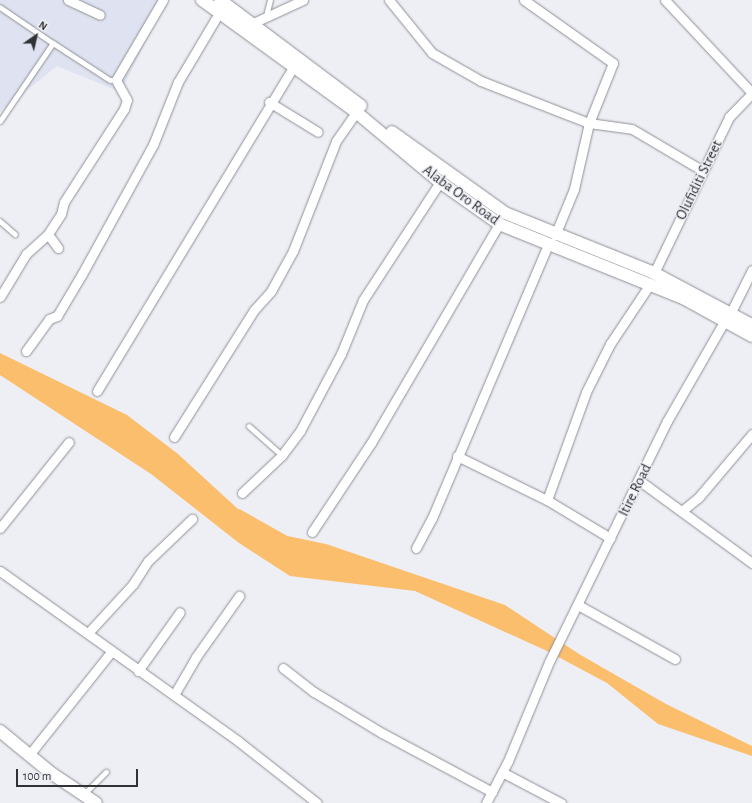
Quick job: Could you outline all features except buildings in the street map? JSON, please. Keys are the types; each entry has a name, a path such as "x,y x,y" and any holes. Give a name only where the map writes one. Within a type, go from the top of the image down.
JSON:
{"main road":[{"name":"Alaba Oro Road","path":"202,0 356,112 440,182 499,224 552,240 652,278 728,316 752,325"},
{"name":"Alaba Oro Road","path":"220,0 253,23 478,197 552,240"},
{"name":"Alaba Oro Road","path":"728,316 752,336"},
{"path":"0,731 29,756 96,803"}],"street":[{"path":"68,0 100,15"},
{"path":"0,297 26,254 48,234 61,214 64,202 124,109 126,100 116,80 163,0"},
{"path":"253,23 265,20 303,0"},
{"path":"389,0 414,34 432,53 481,81 589,123 632,129 703,171"},
{"path":"416,548 432,518 457,456 574,188 589,123 613,63 524,0"},
{"path":"666,0 752,93"},
{"path":"26,351 49,318 57,316 82,274 153,145 178,82 219,13"},
{"path":"97,391 152,297 174,264 269,102 294,66"},
{"name":"Olufiditi Street","path":"547,500 586,392 610,344 652,278 730,116 752,93"},
{"path":"269,102 318,132"},
{"path":"174,437 293,251 336,141 356,112"},
{"path":"242,493 282,455 307,418 328,377 363,300 440,182"},
{"path":"312,532 380,429 499,224"},
{"path":"48,234 58,248"},
{"name":"Itire Road","path":"486,803 519,734 549,662 640,481 667,420 728,316 752,270"},
{"path":"683,510 698,498 752,434"},
{"path":"0,528 69,442"},
{"path":"457,456 547,500 610,538"},
{"path":"640,481 683,510 752,563"},
{"path":"88,633 132,584 148,561 192,519"},
{"path":"0,571 88,633 111,652 174,695 317,803"},
{"path":"174,695 196,657 239,596"},
{"path":"578,605 675,658"},
{"path":"138,671 180,612"},
{"path":"29,756 111,652"},
{"path":"283,668 314,692 382,733 492,792"},
{"path":"502,772 561,803"}],"lane":[{"path":"265,20 270,0"},
{"path":"0,7 110,80 116,80"},
{"path":"0,120 53,43"},
{"path":"0,221 15,234"},
{"path":"249,426 282,455"},
{"path":"83,795 106,772"}],"shaded area":[{"path":"0,0 166,0 121,92 57,66 0,112"},
{"path":"0,353 127,415 178,454 239,510 283,535 326,544 505,605 579,654 666,704 752,746 752,756 658,724 607,683 547,651 415,591 290,576 239,543 151,474 0,375"}],"waterway":[{"path":"239,510 285,536"}]}
